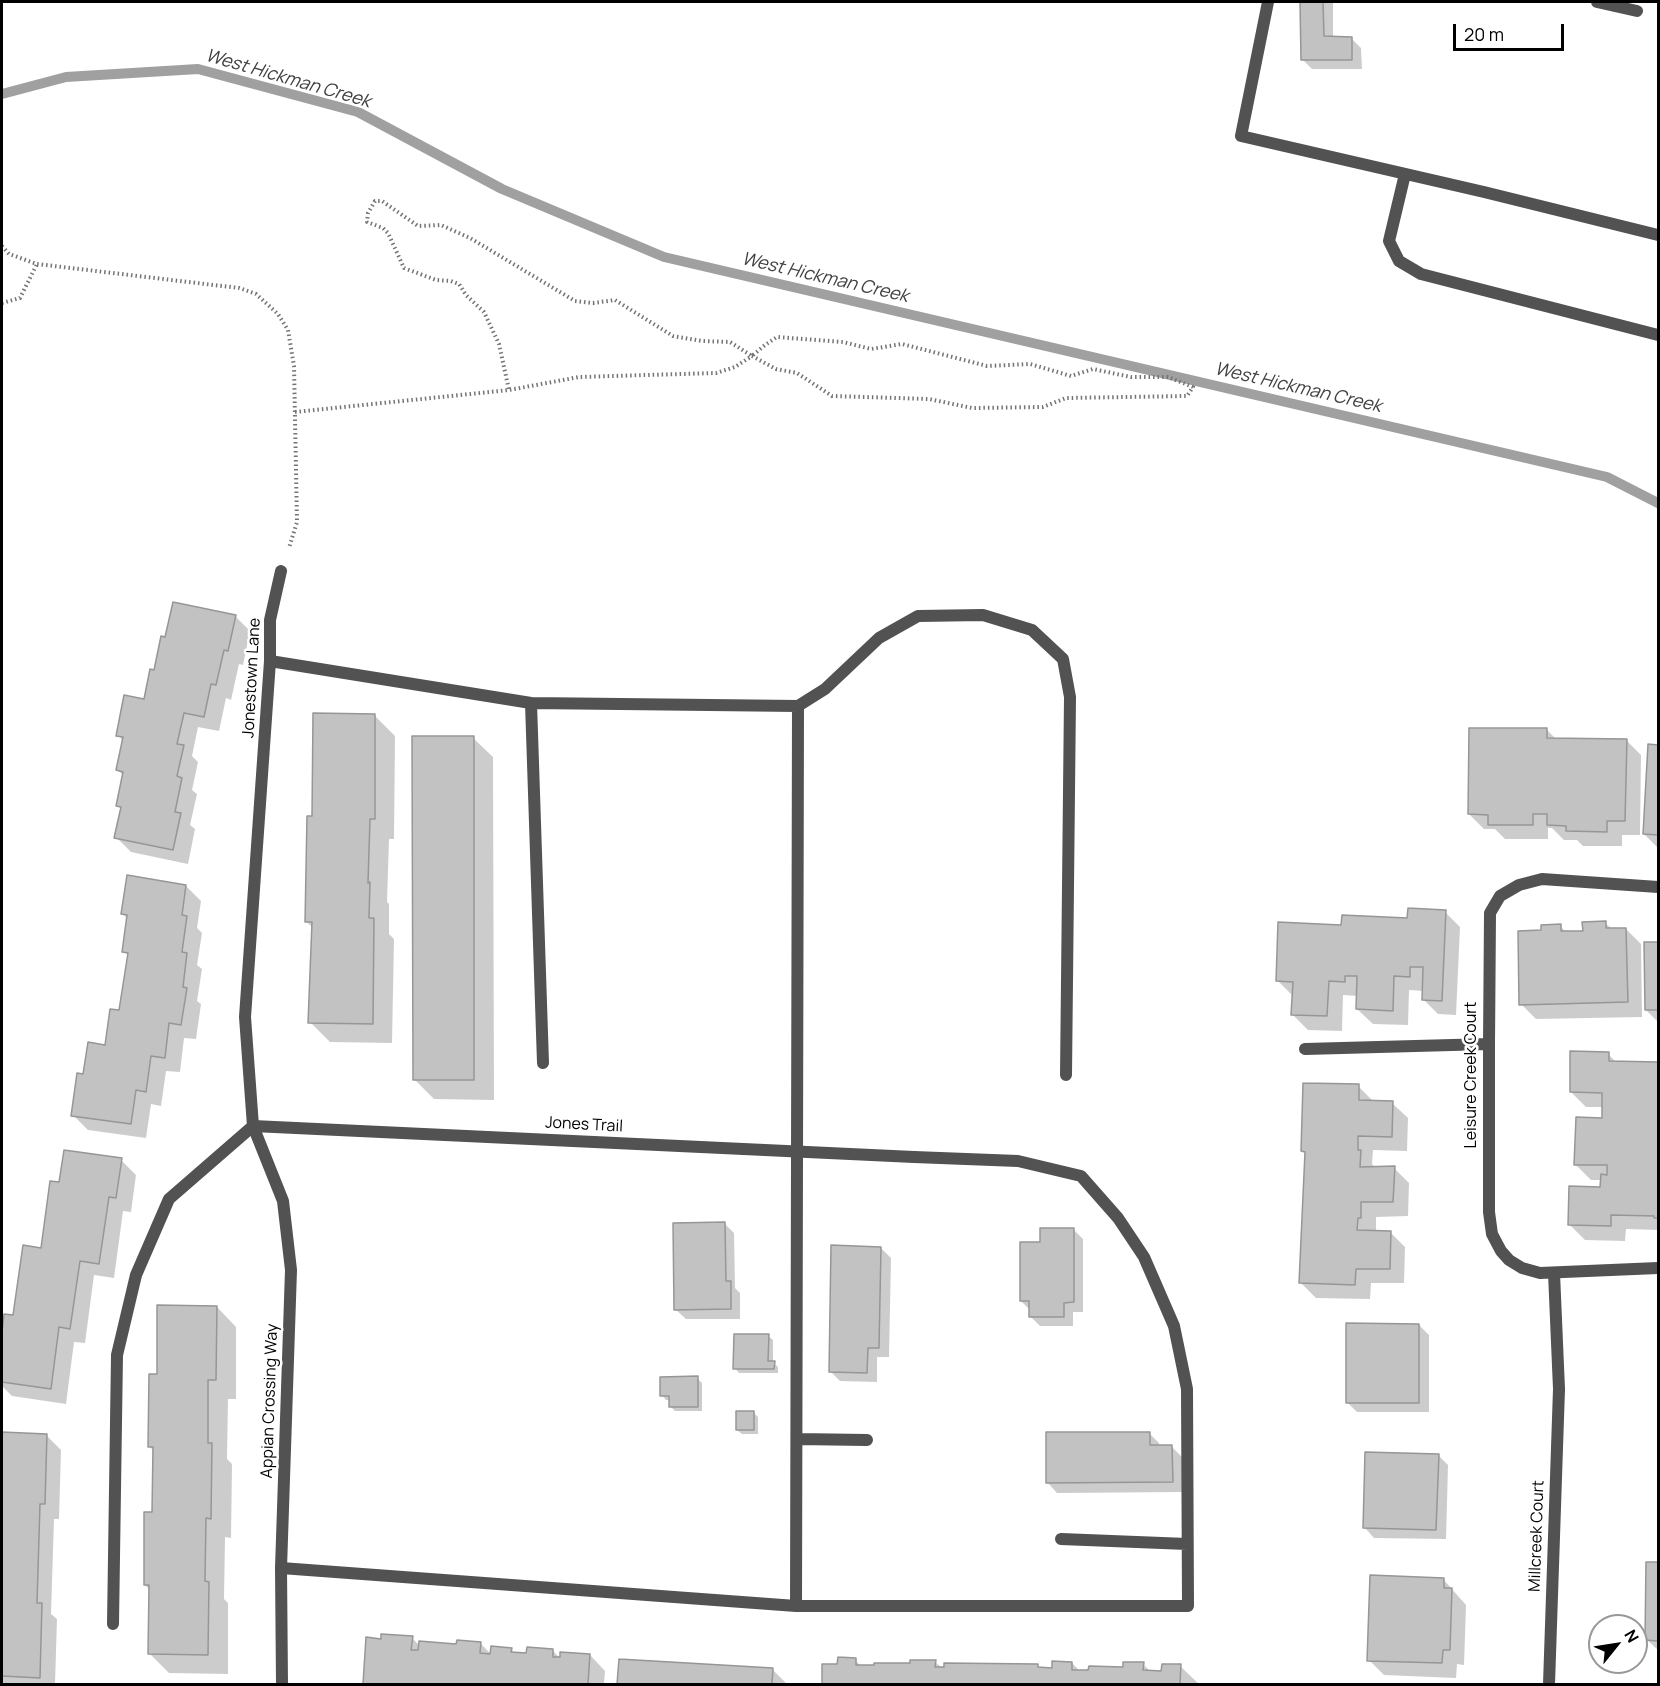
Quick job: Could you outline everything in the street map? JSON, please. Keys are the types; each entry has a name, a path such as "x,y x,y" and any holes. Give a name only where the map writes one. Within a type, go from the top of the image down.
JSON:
{"street":[{"path":"1268,2 1241,136 1659,235"},
{"path":"1597,2 1637,11"},
{"path":"1405,174 1389,241 1399,261 1421,274 1659,335"},
{"name":"Jonestown Lane","path":"253,1126 245,1017 270,661 270,620 281,571"},
{"path":"270,661 531,703 798,706 825,689 879,638 918,616 983,615 1032,630 1063,659 1071,697 1066,1075"},
{"path":"531,703 543,1063"},
{"path":"281,1569 796,1606 798,706"},
{"name":"Leisure Creek Court","path":"1659,888 1542,879 1519,885 1500,896 1490,913 1489,1044 1489,1212 1492,1234 1501,1251 1522,1269 1540,1274 1659,1268"},
{"path":"1305,1049 1489,1044"},
{"path":"112,1624 117,1355 136,1275 169,1199 253,1126"},
{"name":"Jones Trail","path":"253,1126 1018,1161 1081,1176 1118,1218 1144,1257 1174,1326 1187,1389 1188,1606 796,1606"},
{"name":"Appian Crossing Way","path":"253,1126 283,1201 291,1270 281,1569 282,1684"},
{"name":"Millcreek Court","path":"1549,1684 1558,1389 1554,1273"},
{"path":"797,1439 867,1440"},
{"path":"1060,1539 1187,1544"}],"path":[{"path":"295,412 509,390 579,377 716,373 735,367 752,356 777,337 843,342 871,349 902,344 987,366 1030,364 1071,376 1093,369 1131,377 1168,378 1193,387 1187,396 1066,398 1043,407 972,408 929,399 831,396 797,373 776,369 752,356 730,342 673,336 615,300 593,303 575,301 470,238 441,225 418,226 382,201 375,201 368,213 367,222 383,228 388,233 404,268 436,280 451,280 459,284 466,295 484,312 499,344 509,390"},
{"path":"2,246 9,254 37,264 239,288 256,294 278,314 288,330 294,366 297,522 281,571"},
{"path":"2,303 20,298 37,264"}],"building":[{"path":"1300,2 1323,2 1324,36 1352,37 1352,60 1301,60"},
{"path":"173,602 236,615 228,651 224,650 216,685 211,684 204,717 184,713 177,744 184,745 177,776 182,778 175,812 181,813 173,850 114,838 121,807 116,806 123,772 116,770 123,737 116,736 124,695 144,699 150,669 154,670 161,636 165,637"},
{"path":"313,713 375,714 375,819 370,819 368,883 370,882 369,918 374,918 373,1024 308,1023 312,922 305,922 307,816 312,816"},
{"path":"1469,728 1547,728 1547,738 1627,739 1625,821 1607,821 1607,832 1566,831 1566,826 1547,825 1547,814 1533,814 1533,825 1488,825 1488,815 1468,814"},
{"path":"412,736 474,736 474,1080 413,1080"},
{"path":"1648,744 1658,745 1658,835 1643,834"},
{"path":"127,875 186,885 182,915 187,916 182,952 187,953 183,987 187,988 181,1025 169,1023 165,1058 151,1056 146,1092 136,1090 131,1124 71,1116 77,1073 83,1074 88,1042 105,1045 110,1009 119,1010 128,953 122,952 127,915 121,914"},
{"path":"1408,908 1446,910 1442,1001 1422,1000 1423,967 1410,967 1410,977 1394,976 1393,1011 1356,1009 1357,976 1345,976 1345,982 1329,981 1327,1016 1291,1015 1293,982 1276,981 1278,922 1341,925 1342,915 1407,918"},
{"path":"1606,921 1606,928 1626,928 1628,1002 1519,1005 1518,931 1541,930 1541,925 1561,924 1561,931 1583,931 1582,922"},
{"path":"1644,942 1658,942 1658,1010 1645,1010"},
{"path":"1570,1051 1609,1052 1609,1061 1658,1062 1658,1218 1611,1215 1611,1226 1568,1225 1569,1186 1600,1187 1601,1174 1607,1175 1607,1165 1574,1165 1576,1117 1602,1118 1602,1093 1570,1092"},
{"path":"1303,1083 1359,1084 1359,1100 1393,1101 1392,1137 1358,1136 1358,1150 1361,1150 1360,1167 1395,1166 1393,1202 1361,1202 1361,1218 1358,1218 1357,1230 1391,1231 1390,1269 1356,1269 1355,1285 1299,1283 1305,1152 1301,1151"},
{"path":"64,1150 122,1158 116,1198 109,1197 99,1264 80,1261 70,1329 59,1327 51,1389 2,1382 4,1314 13,1315 23,1245 41,1248 50,1181 59,1182"},
{"path":"725,1222 726,1281 731,1281 731,1309 674,1310 673,1223"},
{"path":"1040,1228 1074,1228 1074,1302 1064,1303 1064,1317 1029,1317 1029,1301 1020,1301 1020,1242 1040,1242"},
{"path":"831,1245 881,1247 879,1348 868,1348 867,1373 829,1372"},
{"path":"157,1305 217,1306 216,1380 208,1380 208,1443 212,1443 211,1519 206,1518 205,1581 209,1582 208,1655 148,1654 149,1585 144,1585 144,1512 152,1512 153,1447 148,1447 149,1374 157,1374"},
{"path":"1346,1323 1419,1324 1419,1403 1346,1403"},
{"path":"734,1334 769,1334 768,1361 775,1361 774,1369 733,1369"},
{"path":"698,1376 698,1407 669,1407 669,1396 660,1396 660,1377"},
{"path":"736,1411 754,1411 754,1430 736,1430"},
{"path":"2,1432 47,1434 45,1504 40,1504 37,1603 42,1603 40,1678 2,1676"},
{"path":"1046,1432 1150,1432 1150,1445 1172,1445 1173,1482 1046,1483"},
{"path":"1365,1452 1439,1454 1436,1530 1363,1528"},
{"path":"1646,1562 1658,1562 1658,1641 1648,1640 1648,1614 1645,1614"},
{"path":"1370,1575 1444,1578 1444,1588 1452,1588 1450,1650 1443,1650 1442,1663 1367,1661"},
{"path":"381,1634 413,1636 411,1650 418,1650 419,1641 456,1644 457,1640 481,1642 480,1653 490,1654 491,1646 512,1648 511,1652 526,1653 527,1647 553,1649 553,1657 560,1657 560,1652 590,1654 588,1684 363,1684 366,1637 381,1639"},
{"path":"838,1657 856,1658 856,1665 936,1660 935,1667 944,1667 944,1663 1038,1664 1038,1667 1052,1668 1052,1661 1072,1662 1072,1670 1088,1670 1089,1666 1123,1667 1123,1662 1144,1662 1143,1670 1161,1671 1162,1664 1181,1664 1180,1684 822,1684 822,1664 837,1664"},
{"path":"619,1659 773,1668 772,1684 617,1684"}],"waterway":[{"name":"West Hickman Creek","path":"2,94 66,77 198,69 358,112 502,189 664,257 1607,477 1658,503"}]}
